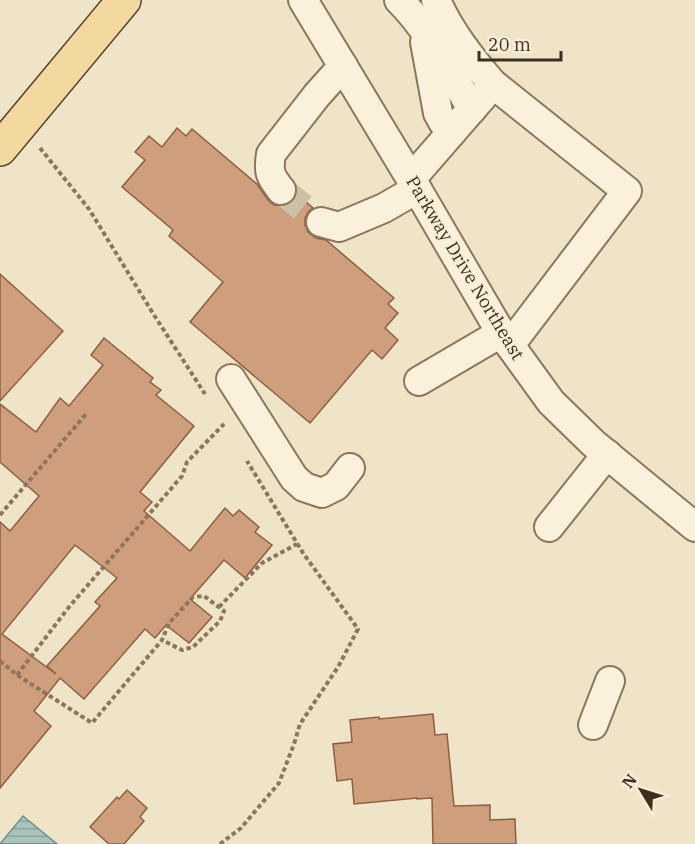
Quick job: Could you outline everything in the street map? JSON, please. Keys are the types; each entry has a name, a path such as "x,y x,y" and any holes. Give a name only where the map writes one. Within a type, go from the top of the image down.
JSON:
{"main road":[{"path":"14,137 124,0"}],"street":[{"name":"Parkway Drive Northeast","path":"303,0 506,339 551,402 593,443 695,527"},
{"path":"399,0 419,22 472,109"},
{"path":"419,381 506,339 627,191 493,84 454,33 436,0"},
{"path":"419,22 438,113 451,133"},
{"path":"281,190 271,176 269,166 271,154 343,66"},
{"path":"321,222 339,227 384,208 414,184 451,133 493,84"},
{"path":"231,380 294,478 304,487 322,493 336,486 350,468"},
{"path":"549,527 607,454"},
{"path":"593,725 610,681"}],"path":[{"path":"14,137 89,209 210,402"},
{"path":"0,515 86,414"},
{"path":"17,675 69,607 182,476 187,462 224,424 223,421"},
{"path":"220,844 241,828 279,783 300,724 338,667 358,629 297,544 243,454"},
{"path":"219,607 262,563 297,544"},
{"path":"0,661 17,675 92,723 162,640 169,623 193,597 204,596 224,611 220,621 193,647 182,650 162,640"}],"water":[{"path":"23,816 57,844 0,844"}],"building":[{"path":"177,128 186,136 192,129 257,184 274,205 283,206 291,203 297,194 313,208 305,218 305,226 309,233 316,238 326,240 394,298 388,304 398,313 385,328 398,340 382,359 372,350 310,423 190,322 223,282 169,236 173,230 122,187 145,160 135,152 149,136 162,147"},
{"path":"0,274 63,331 0,401"},
{"path":"104,338 153,378 150,382 161,390 156,395 194,426 140,492 152,502 144,511 190,551 225,508 233,516 239,510 259,527 255,532 272,545 245,578 224,560 190,599 212,617 189,643 166,625 155,638 145,629 84,699 60,678 34,711 51,726 0,788 0,522 10,531 39,496 0,462 0,404 36,432 60,398 69,406 103,365 91,355","holes":["75,545 117,578 95,602 100,606 47,666 56,674 2,634"]},
{"path":"433,714 435,735 447,734 454,806 490,805 490,820 515,819 516,844 433,844 432,798 354,804 352,779 337,781 333,744 352,742 350,720"},
{"path":"127,790 147,808 140,817 144,821 124,844 109,844 90,827 117,797 119,799"}],"tunnel":[{"path":"281,190 321,222"}]}
